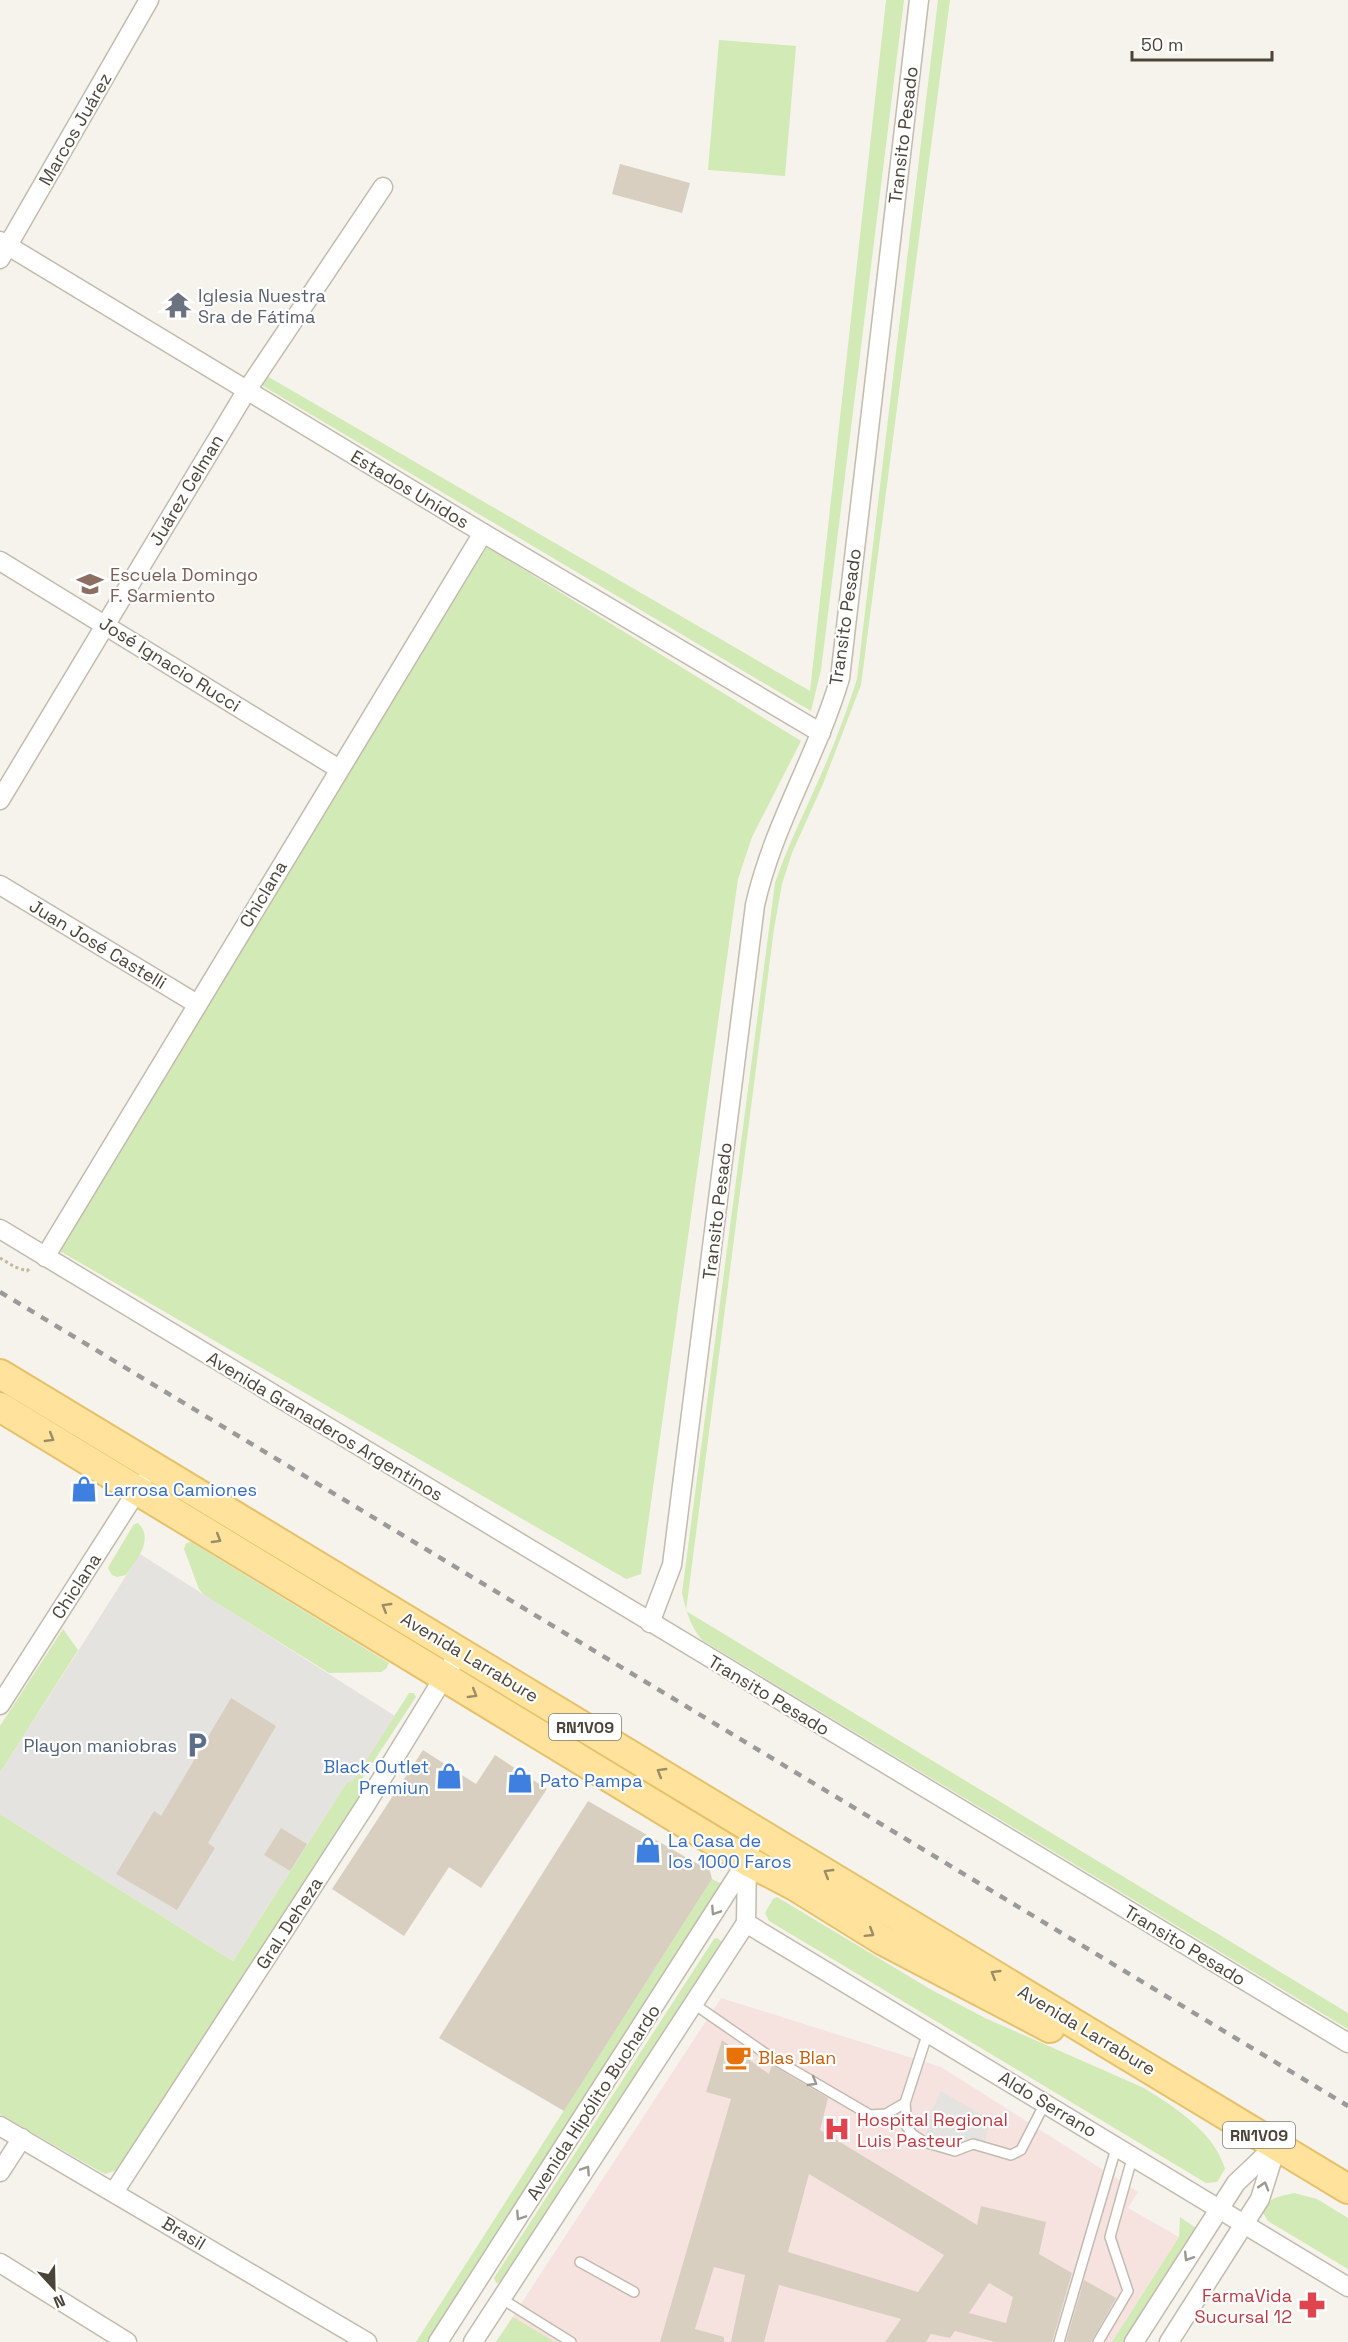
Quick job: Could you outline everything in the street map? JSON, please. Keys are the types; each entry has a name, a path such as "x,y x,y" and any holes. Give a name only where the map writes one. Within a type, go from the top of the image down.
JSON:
{"main road":[{"name":"Avenida Larrabure","path":"0,1374 783,1845 1170,2081"},
{"name":"Avenida Larrabure","path":"0,1407 747,1861 795,1886 882,1940 1105,2055 1170,2081"},
{"name":"RN1V09","path":"1170,2081 1348,2188"}],"street":[{"name":"Marcos Juárez","path":"3,249 149,0"},
{"name":"Transito Pesado","path":"919,0 840,678 821,733 771,845 755,905 672,1565 650,1623 1348,2043"},
{"name":"Juárez Celman","path":"0,800 247,390 383,187"},
{"name":"Estados Unidos","path":"3,249 247,390 821,733"},
{"name":"Chiclana","path":"45,1257 483,533"},
{"name":"José Ignacio Rucci","path":"0,561 105,623 339,769"},
{"name":"Juan José Castelli","path":"0,885 197,1004"},
{"name":"Avenida Granaderos Argentinos","path":"0,1229 650,1623"},
{"name":"Chiclana","path":"0,1704 153,1467"},
{"name":"Gral. Deheza","path":"114,2192 365,1806 460,1651"},
{"path":"747,1923 747,1861 755,1830"},
{"name":"Avenida Hipólito Buchardo","path":"438,2342 747,1861"},
{"name":"Avenida Hipólito Buchardo","path":"473,2342 747,1923"},
{"name":"Aldo Serrano","path":"747,1923 1348,2287"},
{"name":"Brasil","path":"0,2126 367,2342"},
{"path":"0,2172 22,2138"},
{"path":"1134,2342 1236,2183 1276,2145"},
{"path":"1169,2342 1260,2199 1276,2145"},
{"path":"0,2263 127,2342"},
{"path":"476,2285 502,2299"}],"lane":[{"path":"694,2004 769,2056 870,2115 886,2114 905,2103"},
{"path":"928,2032 905,2103 907,2127 912,2134 924,2142 955,2151 973,2144 1011,2155 1021,2150 1045,2103"},
{"path":"1059,2342 1117,2145"},
{"path":"1098,2342 1128,2291 1110,2237 1133,2156"},
{"path":"580,2262 634,2292"},
{"path":"502,2299 571,2342"}],"path":[{"path":"0,1258 15,1267 27,1271 30,1268 20,1262"}],"shaded area":[{"name":"Playon maniobras","path":"140,1554 395,1716 353,1781 347,1782 233,1961 0,1814 0,1773"},
{"name":"Hospital Regional Luis Pasteur","path":"721,1998 941,2067 1138,2192 1128,2208 1179,2237 1112,2342 496,2342"},
{"path":"941,2091 991,2120 983,2147 955,2151 924,2142 931,2112"}],"green space":[{"path":"886,0 904,0 821,670 811,711 263,386 260,372 810,691"},
{"path":"938,0 950,0 861,685 823,784 792,853 782,884 774,929 686,1610 682,1593 775,883 835,742 857,679"},
{"path":"719,40 796,46 785,176 708,170"},
{"path":"487,547 801,741 752,837 738,879 641,1574 626,1579 58,1250"},
{"path":"138,1523 145,1536 142,1550 126,1575 117,1577 112,1575 108,1568 134,1524"},
{"path":"191,1542 389,1663 386,1669 381,1672 329,1673 204,1595 199,1589 184,1549 186,1543"},
{"path":"687,1611 1348,2013 1348,2029 702,1640 694,1629"},
{"path":"63,1629 78,1650 0,1773 0,1726"},
{"path":"477,1674 739,1832 736,1837 474,1679"},
{"path":"409,1693 414,1693 416,1697 358,1785 361,1794 117,2170 105,2174 0,2114 0,1814 233,1961 347,1782 353,1780"},
{"path":"712,1879 722,1884 429,2342 416,2342"},
{"path":"777,1897 930,1989 985,2018 1156,2095 1181,2112 1212,2144 1225,2169 1217,2182 1206,2183 769,1921 765,1913 773,1899"},
{"path":"717,1938 721,1944 502,2282 496,2283 494,2278 714,1939"},
{"path":"1294,2193 1317,2199 1348,2218 1348,2269 1268,2221 1263,2213 1267,2204 1274,2198"},
{"path":"1180,2217 1196,2228 1124,2342 1112,2342 1179,2237"},
{"path":"513,2317 555,2342 496,2342"}],"building":[{"path":"620,164 690,183 682,213 612,194"},
{"path":"231,1698 276,1726 208,1843 215,1848 177,1910 116,1874 154,1811 161,1816"},
{"path":"423,1750 476,1784 495,1755 547,1789 481,1888 449,1867 404,1936 332,1889"},
{"path":"588,1801 710,1871 712,1879 564,2111 439,2038"},
{"path":"281,1828 307,1844 290,1871 264,1855"},
{"path":"722,2040 769,2074 772,2065 828,2098 820,2130 977,2225 981,2206 1046,2222 1039,2254 1072,2273 1052,2342 995,2342 955,2331 950,2338 931,2334 926,2342 885,2342 901,2319 779,2285 764,2342 731,2342 745,2275 714,2267 695,2329 724,2337 724,2342 660,2342 731,2099 706,2092","holes":["809,2174 944,2255 918,2292 788,2252","989,2283 1013,2297 1006,2323 969,2313"]},
{"path":"1084,2280 1116,2298 1091,2342 1066,2342"}],"railway":[{"path":"0,1292 1348,2106"}],"place":[{"name":"Iglesia Nuestra Sra de Fátima","path":"178,305"},
{"name":"Escuela Domingo F. Sarmiento","path":"90,584"},
{"name":"Larrosa Camiones","path":"84,1489"},
{"name":"Playon maniobras","path":"197,1745"},
{"name":"Black Outlet Premiun","path":"449,1776"},
{"name":"Pato Pampa","path":"520,1780"},
{"name":"La Casa de los 1000 Faros","path":"648,1850"},
{"name":"Blas Blan","path":"738,2057"},
{"name":"Hospital Regional Luis Pasteur","path":"837,2129"},
{"name":"FarmaVida Sucursal 12","path":"1312,2305"}]}
